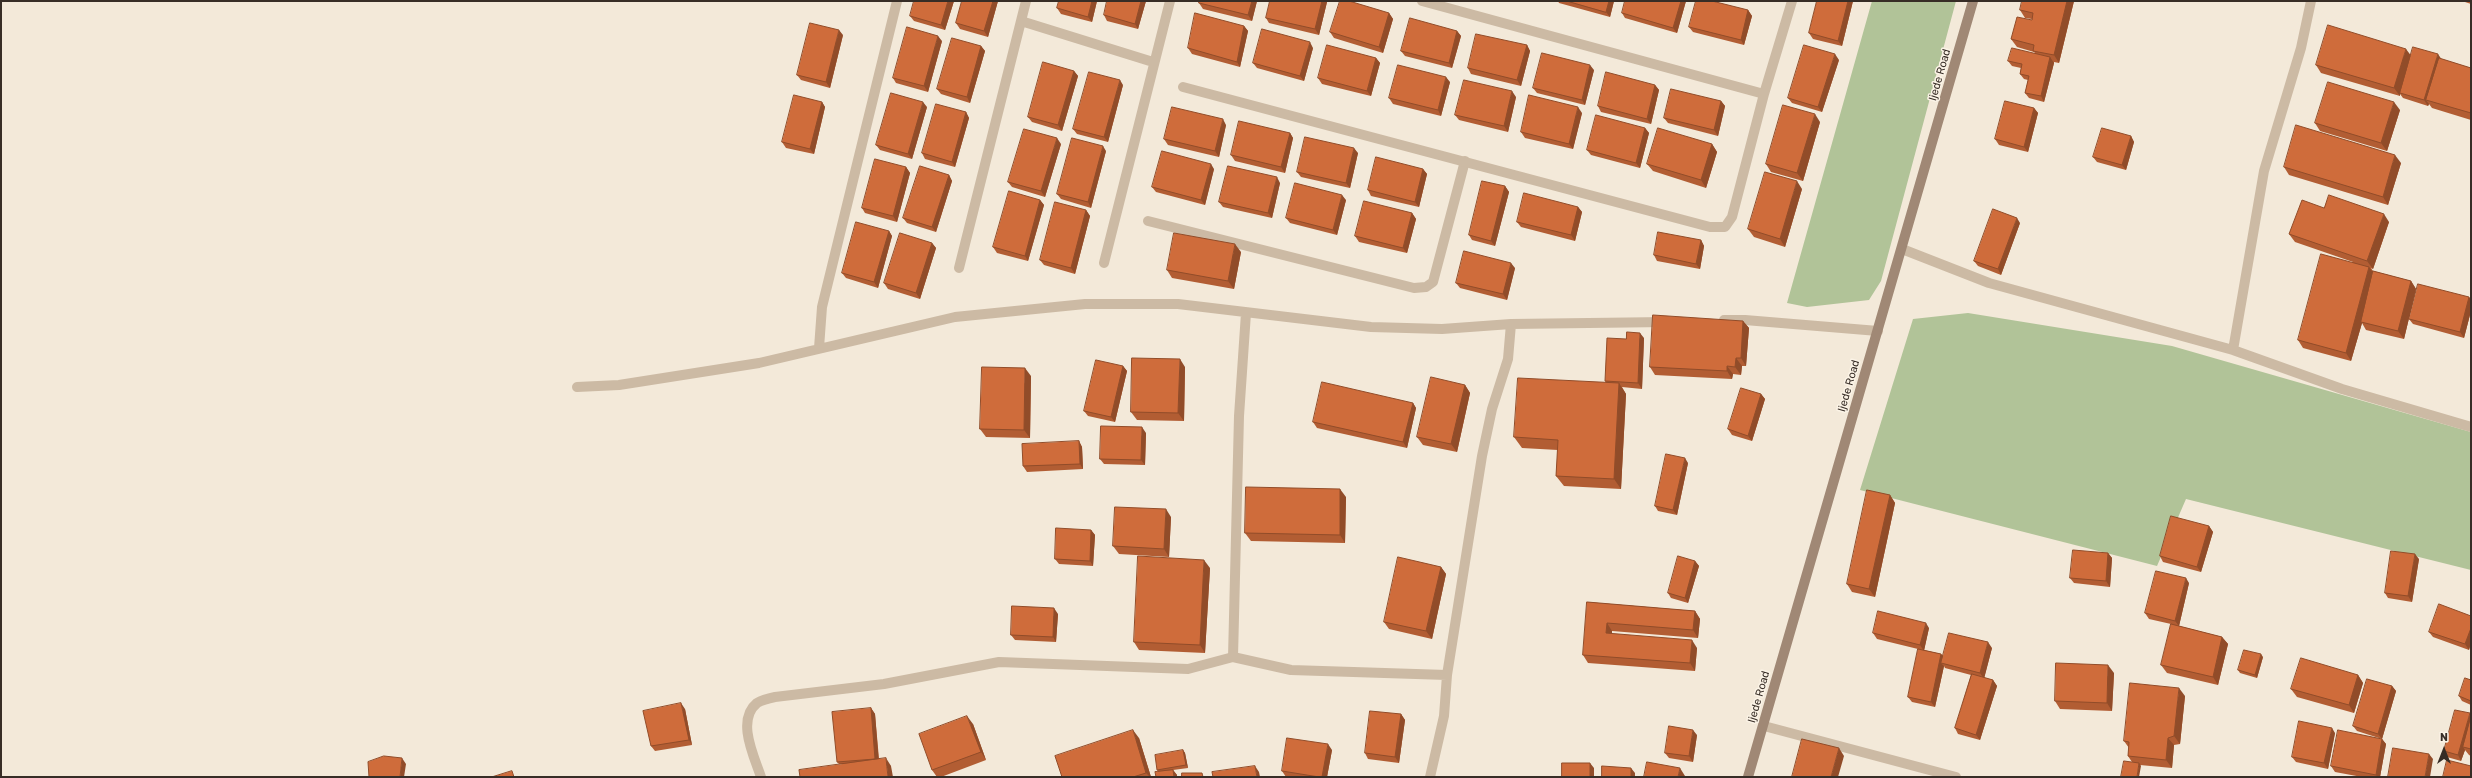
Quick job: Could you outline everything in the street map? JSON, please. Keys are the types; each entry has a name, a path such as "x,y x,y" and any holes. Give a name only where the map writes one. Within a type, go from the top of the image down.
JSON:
{"main road":[{"name":"Ijede Road","path":"1748,777 1973,1"}],"street":[{"path":"819,348 822,307 897,1"},
{"path":"959,268 1026,1"},
{"path":"1104,263 1153,62 1170,1"},
{"path":"1422,1 1764,94"},
{"path":"1183,86 1710,227 1725,227 1732,216 1764,94 1792,1"},
{"path":"2233,350 2264,172 2301,48 2310,1"},
{"path":"1021,21 1153,62"},
{"path":"1148,221 1414,288 1426,287 1433,282 1465,161"},
{"path":"1902,249 1989,283 2233,350 2342,389 2471,427"},
{"path":"577,388 619,385 759,363 956,317 1086,304 1178,304 1371,327 1442,329 1511,324 1679,321"},
{"path":"1233,657 1239,416 1246,313"},
{"path":"1716,321 1745,320 1878,330"},
{"path":"1430,777 1444,716 1446,676 1482,456 1492,409 1508,359 1511,324"},
{"path":"761,777 747,730 749,712 758,702 775,697 884,684 1000,662 1188,669 1233,657 1291,670 1446,676"},
{"path":"1764,726 1956,777"}],"green space":[{"path":"1872,1 1956,1 1881,281 1869,300 1807,307 1787,303"},
{"path":"1968,313 2172,346 2471,432 2471,570 2186,499 2157,566 1860,490 1913,319"}],"building":[{"path":"914,1 948,1 941,25 910,16"},
{"path":"962,1 993,1 984,31 956,23"},
{"path":"1059,1 1092,1 1088,17 1057,8"},
{"path":"1107,1 1141,1 1135,24 1104,15"},
{"path":"1199,1 1252,1 1248,15 1199,3"},
{"path":"1270,1 1322,1 1315,29 1266,18"},
{"path":"1340,1 1349,1 1389,13 1379,47 1330,32"},
{"path":"1567,1 1609,1 1606,12"},
{"path":"1625,1 1681,1 1673,28 1622,13"},
{"path":"1696,1 1712,1 1748,10 1741,40 1689,27"},
{"path":"1817,1 1848,1 1838,41 1809,33"},
{"path":"2022,1 2067,1 2054,55 2033,51 2034,45 2011,39 2017,17 2032,20 2033,13 2020,10"},
{"path":"1195,13 1244,26 1237,62 1188,48"},
{"path":"1410,18 1457,31 1449,63 1401,51"},
{"path":"810,23 839,30 826,82 797,75"},
{"path":"2328,25 2406,49 2394,88 2316,65"},
{"path":"907,27 938,36 924,86 893,78"},
{"path":"1262,29 1310,42 1300,76 1253,63"},
{"path":"1476,34 1527,45 1517,80 1468,68"},
{"path":"952,38 981,46 967,97 937,89"},
{"path":"1327,45 1376,58 1367,91 1318,78"},
{"path":"1804,45 1835,54 1818,107 1788,98"},
{"path":"2413,47 2438,54 2424,100 2400,93"},
{"path":"2012,48 2050,57 2041,96 2025,93 2029,76 2020,74 2022,64 2008,61"},
{"path":"1542,53 1590,65 1582,100 1533,88"},
{"path":"2439,58 2471,68 2471,113 2426,100"},
{"path":"1043,62 1074,71 1058,125 1028,117"},
{"path":"1398,65 1446,77 1438,110 1389,98"},
{"path":"1089,72 1120,80 1104,137 1073,129"},
{"path":"1606,72 1655,85 1647,119 1598,106"},
{"path":"1464,80 1512,91 1504,126 1455,115"},
{"path":"2328,82 2394,102 2381,143 2315,123"},
{"path":"1671,89 1721,101 1714,130 1664,118"},
{"path":"891,93 923,102 908,154 876,145"},
{"path":"794,95 822,102 810,149 782,142"},
{"path":"1529,95 1578,107 1569,144 1521,132"},
{"path":"2005,101 2034,108 2024,147 1995,139"},
{"path":"936,104 966,112 952,162 922,153"},
{"path":"1783,105 1815,114 1797,173 1766,164"},
{"path":"1172,107 1223,119 1215,151 1164,139"},
{"path":"1596,115 1645,128 1636,163 1587,150"},
{"path":"1239,121 1290,133 1281,167 1231,155"},
{"path":"2296,125 2395,155 2383,197 2284,167"},
{"path":"1658,128 1712,144 1701,180 1647,164"},
{"path":"2102,128 2131,136 2122,165 2093,157"},
{"path":"1024,129 1057,138 1041,191 1008,182"},
{"path":"1305,137 1354,148 1346,183 1297,172"},
{"path":"1072,138 1103,146 1088,202 1057,194"},
{"path":"1162,151 1211,164 1201,200 1152,187"},
{"path":"1376,157 1423,169 1415,202 1368,190"},
{"path":"875,159 906,167 893,216 862,208"},
{"path":"920,166 949,175 932,227 903,218"},
{"path":"1228,166 1277,177 1268,213 1219,202"},
{"path":"1765,172 1797,181 1780,239 1748,229"},
{"path":"1482,181 1505,186 1491,241 1469,235"},
{"path":"1295,183 1342,195 1333,230 1286,218"},
{"path":"1009,191 1040,200 1025,256 993,247"},
{"path":"1524,193 1578,207 1571,235 1517,222"},
{"path":"2329,195 2384,214 2367,261 2289,234 2302,200 2324,208"},
{"path":"1364,201 1412,213 1403,248 1355,236"},
{"path":"1055,202 1086,210 1071,268 1040,260"},
{"path":"1993,209 2017,218 1998,269 1974,261"},
{"path":"856,222 889,231 874,282 842,273"},
{"path":"1658,232 1701,240 1696,264 1654,255"},
{"path":"900,233 932,243 916,293 884,283"},
{"path":"1174,233 1235,244 1228,281 1167,270"},
{"path":"1464,251 1511,263 1503,294 1456,283"},
{"path":"2321,254 2369,267 2346,353 2298,340"},
{"path":"2373,271 2411,281 2398,331 2361,322"},
{"path":"2418,284 2469,297 2460,332 2409,319"},
{"path":"1653,315 1743,321 1741,358 1736,358 1735,367 1727,366 1727,371 1650,367"},
{"path":"1627,332 1640,333 1638,383 1605,381 1607,338 1626,339"},
{"path":"1132,358 1180,359 1178,413 1131,412"},
{"path":"1096,360 1123,366 1111,417 1084,411"},
{"path":"982,367 1025,368 1024,430 980,429"},
{"path":"1431,377 1465,385 1451,444 1417,437"},
{"path":"1518,378 1619,383 1614,479 1556,476 1558,440 1514,437"},
{"path":"1322,382 1413,403 1403,442 1313,422"},
{"path":"1741,388 1761,394 1748,436 1728,429"},
{"path":"1101,426 1142,427 1141,460 1100,459"},
{"path":"1079,441 1080,464 1023,466 1022,444"},
{"path":"1666,454 1685,458 1673,510 1655,506"},
{"path":"1246,487 1340,489 1340,535 1245,533"},
{"path":"1867,490 1890,495 1869,589 1847,584"},
{"path":"1115,507 1166,509 1164,549 1113,546"},
{"path":"2171,516 2209,526 2197,567 2160,556"},
{"path":"1056,528 1091,530 1090,561 1055,559"},
{"path":"2073,550 2108,553 2106,581 2070,578"},
{"path":"2391,551 2415,554 2408,596 2385,593"},
{"path":"1138,556 1204,560 1200,645 1134,642"},
{"path":"1678,556 1695,561 1685,598 1668,593"},
{"path":"1398,557 1441,567 1426,631 1384,622"},
{"path":"2156,571 2186,578 2175,621 2145,613"},
{"path":"1587,602 1695,611 1693,630 1607,623 1606,633 1692,640 1690,663 1583,655"},
{"path":"2439,604 2471,616 2471,628 2465,644 2429,632"},
{"path":"1012,606 1054,608 1053,637 1011,635"},
{"path":"1878,611 1926,623 1920,645 1873,633"},
{"path":"2171,624 2222,637 2213,677 2161,665"},
{"path":"1949,633 1988,642 1980,673 1941,663"},
{"path":"1918,649 1941,654 1931,702 1908,697"},
{"path":"2244,650 2261,654 2255,675 2238,670"},
{"path":"2301,658 2358,675 2349,705 2291,689"},
{"path":"2056,663 2108,665 2107,703 2055,701"},
{"path":"1972,674 1993,680 1976,735 1955,728"},
{"path":"2465,678 2471,680 2471,701 2459,696"},
{"path":"2367,679 2392,686 2378,734 2353,726"},
{"path":"2130,683 2179,688 2174,736 2168,738 2166,760 2128,756 2129,742 2124,741"},
{"path":"681,703 689,740 651,746 643,711"},
{"path":"871,708 875,759 837,762 832,712"},
{"path":"2455,710 2470,713 2458,755 2444,751"},
{"path":"1370,711 1401,714 1395,757 1365,753"},
{"path":"967,716 981,752 932,770 919,734"},
{"path":"2471,716 2471,749 2463,747"},
{"path":"2299,721 2332,728 2324,763 2292,757"},
{"path":"1669,726 1693,730 1689,756 1665,753"},
{"path":"1133,730 1146,773 1133,777 1062,777 1055,756"},
{"path":"2338,730 2382,739 2376,775 2331,766"},
{"path":"1287,738 1328,744 1322,777 1282,771"},
{"path":"1802,739 1839,748 1831,777 1792,777"},
{"path":"2393,748 2429,754 2425,777 2388,777"},
{"path":"1183,750 1186,765 1157,770 1155,755"},
{"path":"384,756 402,758 400,777 369,777 368,762"},
{"path":"886,758 888,777 800,777 799,770"},
{"path":"2447,760 2471,766 2471,777 2443,777"},
{"path":"2124,761 2139,763 2137,777 2121,777"},
{"path":"1647,762 1680,768 1678,777 1644,777"},
{"path":"1562,763 1590,763 1590,777 1562,777"},
{"path":"1255,766 1257,777 1213,777 1212,772"},
{"path":"1602,766 1631,768 1631,777 1602,777"},
{"path":"1173,770 1174,777 1156,777 1155,772"},
{"path":"512,771 514,777 492,777"},
{"path":"1182,773 1202,773 1203,777 1182,777"}]}
